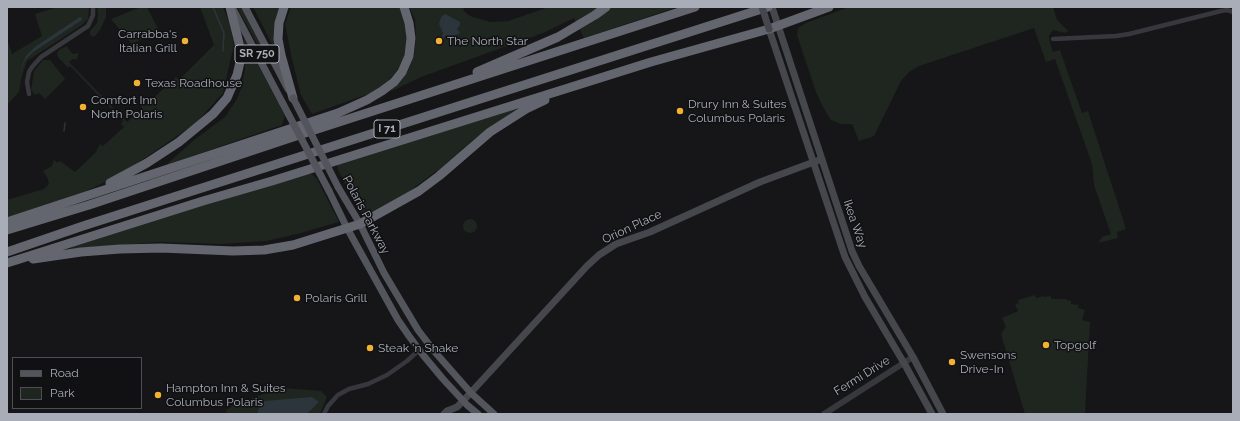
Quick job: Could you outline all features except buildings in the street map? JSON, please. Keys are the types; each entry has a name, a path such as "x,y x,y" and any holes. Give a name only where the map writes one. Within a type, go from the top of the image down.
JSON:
{"highway":[{"path":"60,204 106,185 148,163 185,137 213,114 227,98 237,75 241,58 231,7"},
{"path":"284,7 279,23 278,39 292,98"},
{"path":"7,222 338,113 382,91 394,82 402,72 409,56 411,38 409,23 404,7"},
{"path":"433,91 558,37 606,7"},
{"name":"I 71","path":"7,230 90,205 433,91 695,7"},
{"name":"I 71","path":"7,252 83,226 768,7"},
{"path":"9,262 651,62 769,29 829,7"},
{"path":"9,262 81,252 120,249 161,248 233,251 264,250 293,245 360,224 419,191 439,176 490,132 526,109 580,84"}],"main road":[{"name":"Polaris Parkway","path":"231,7 329,191 347,228 398,320 419,350 443,379 478,414"},
{"name":"Polaris Parkway","path":"245,7 338,187 360,224 384,273 418,330 434,351 471,393 494,414"},
{"name":"Ikea Way","path":"762,7 812,162 850,270 932,414"},
{"name":"Ikea Way","path":"772,7 858,266 913,357 943,414"},
{"name":"Orion Place","path":"444,414 447,411 455,410 546,310 599,255 616,244 650,232 760,182 822,159"}],"street":[{"path":"29,94 27,82 29,72 32,67 41,57 88,26 93,15 92,7"},
{"path":"1053,39 1129,34 1221,11 1227,10 1233,12"},
{"path":"324,414 334,399 342,392 368,384 386,375 407,361 419,350"},
{"name":"Fermi Drive","path":"824,414 913,357"}],"green space":[{"path":"58,7 88,7 88,19 82,25 27,61 21,79 19,92 7,105 7,39 12,54 42,36 35,14"},
{"path":"97,7 106,7 106,17 100,30 94,37 90,35 90,31 97,23"},
{"path":"141,7 147,7 159,31 132,44 111,19"},
{"path":"200,7 223,7 229,22 234,44 223,93 196,123 120,175 82,193 7,218 7,200 44,189 49,184 43,171 52,166 54,160 57,163 60,161 75,172 96,152 100,144 103,146 124,127 121,124 123,121 70,66 68,68 58,57 57,53 59,50 67,46 73,54 78,53 76,60 73,59 69,62 127,122 142,109 141,105 143,104 145,106 176,77 179,80 214,45"},
{"path":"237,7 242,7 265,51 262,53"},
{"path":"253,7 281,7 276,45 273,46"},
{"path":"291,7 400,7 407,33 406,50 402,62 396,72 383,86 374,92 312,114 301,95 285,24"},
{"path":"409,7 463,7 464,11 470,16 490,22 508,21 549,7 677,7 584,38 574,18 543,33 421,77 390,92 408,71 414,55 416,38 415,19"},
{"path":"849,7 1053,7 1057,20 1068,31 1065,33 1053,30 1049,36 1050,43 1053,52 1060,50 1082,113 1088,111 1126,229 1117,232 1118,238 1098,243 1102,237 1111,234 1094,185 1092,164 1055,59 1046,62 1034,28 919,66 909,72 901,81 874,136 859,141 852,124 841,124 831,120 816,92 797,35 798,28 806,23"},
{"path":"244,38 285,116 282,125 166,165 194,140 225,117 237,99 241,89 245,69"},
{"path":"43,60 50,60 65,79 45,99 39,93 35,95 31,90 34,71"},
{"path":"522,106 474,139 442,167 408,192 363,217 338,170 337,164"},
{"path":"307,172 317,179 339,222 266,241 221,244 159,242 67,249"},
{"path":"470,219 475,221 477,226 475,231 470,233 465,231 463,226 465,221"},
{"name":"Topgolf","path":"1035,295 1036,298 1051,296 1051,299 1066,299 1071,301 1071,304 1079,305 1078,308 1085,310 1082,320 1090,322 1085,414 1025,414 1001,334 1006,327 1002,318 1018,311 1015,304 1019,303 1018,300"},
{"path":"282,388 321,391 327,397 320,414 307,414 319,402 260,405 257,414 227,414 226,411 234,404"}],"shaded area":[{"path":"445,14 460,22 457,29 460,33 453,37 444,36 444,40 439,24 441,17"},
{"path":"80,17 82,20 33,52 25,60 20,74 26,56 35,47"},
{"path":"312,397 319,402 307,414 257,414 260,405 265,401"}],"waterway":[{"path":"213,7 224,33 223,51"},
{"path":"64,131 65,123"}],"place":[{"name":"Carrabba's Italian Grill","path":"185,41"},
{"name":"The North Star","path":"439,41"},
{"name":"Texas Roadhouse","path":"137,83"},
{"name":"Comfort Inn North Polaris","path":"83,107"},
{"name":"Drury Inn & Suites Columbus Polaris","path":"680,111"},
{"name":"Polaris Grill","path":"297,298"},
{"name":"Topgolf","path":"1046,345"},
{"name":"Steak 'n Shake","path":"370,348"},
{"name":"Swensons Drive-In","path":"952,362"},
{"name":"Hampton Inn & Suites Columbus Polaris","path":"158,395"}]}
